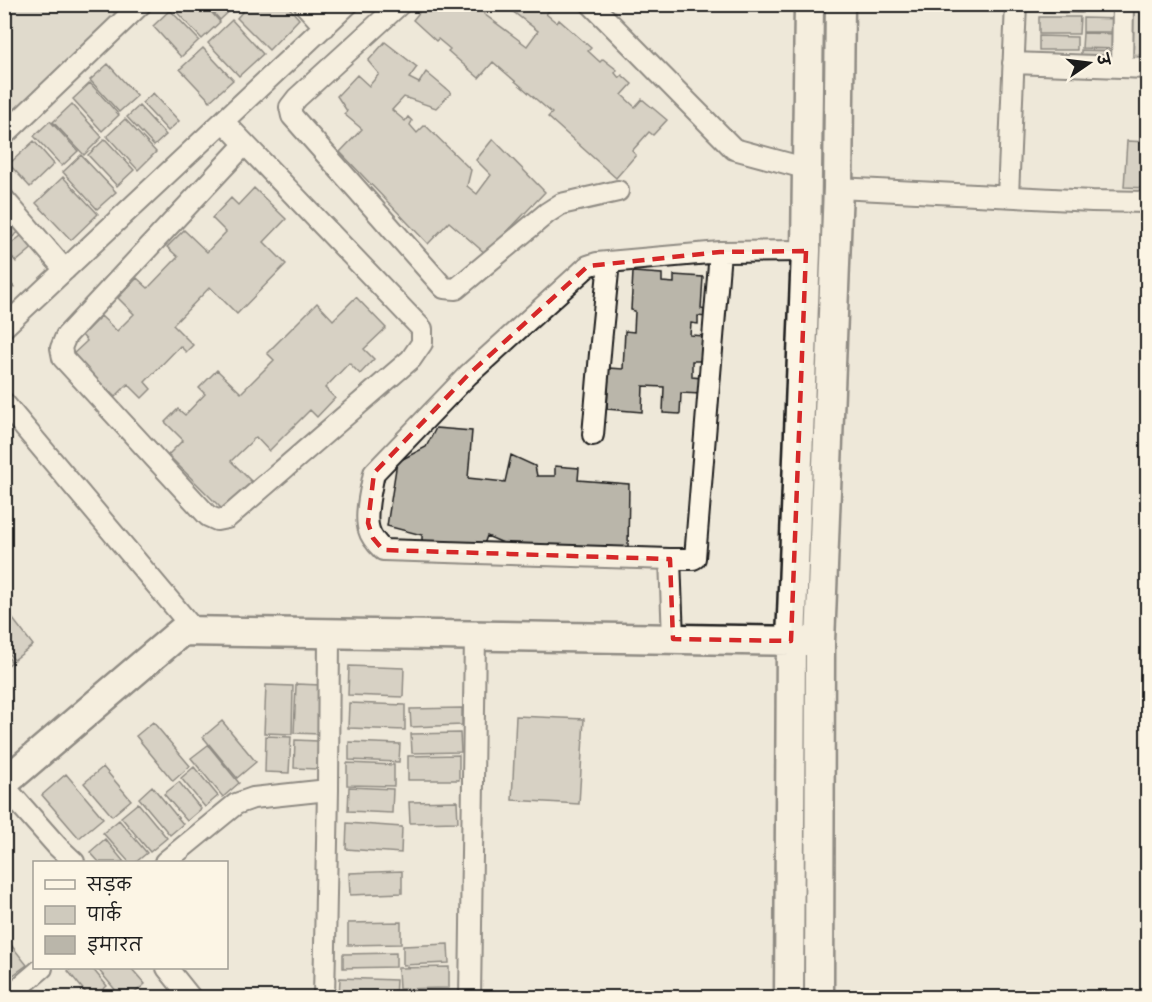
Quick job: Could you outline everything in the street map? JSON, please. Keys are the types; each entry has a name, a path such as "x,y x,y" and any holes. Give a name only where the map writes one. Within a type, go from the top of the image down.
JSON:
{"street":[{"path":"304,4 325,27"},
{"path":"4,327 348,4"},
{"path":"400,4 297,98 291,106 292,116 444,288 456,289 547,213 561,204 618,191"},
{"path":"591,4 734,149 808,170"},
{"path":"789,998 790,641 806,251 809,4"},
{"path":"819,998 820,642 838,188 840,4"},
{"path":"1008,196 1016,4"},
{"path":"1122,67 1123,4"},
{"path":"4,135 133,7"},
{"path":"1012,63 1148,68"},
{"path":"224,122 422,329 422,342 411,359 227,518 217,520 208,516 71,367 63,358 62,348 66,336 245,144"},
{"path":"838,188 1148,202"},
{"path":"4,199 65,270"},
{"path":"720,252 695,558 693,560 383,550 378,545 369,531 368,504 374,473 468,375 585,267 609,262 720,252 806,251"},
{"path":"593,435 609,262"},
{"path":"4,404 195,631"},
{"path":"670,559 673,639"},
{"path":"73,861 4,785 183,631 820,642"},
{"path":"324,998 329,633"},
{"path":"470,998 475,636"},
{"path":"166,861 236,804 253,798 328,790"},
{"path":"8,998 41,969"},
{"path":"168,969 191,998"}],"highlighted area":[{"path":"806,251 791,641 673,639 670,559 383,550 373,538 368,523 374,473 468,375 588,266 720,252"}],"green space":[{"path":"5,5 107,5 118,17 5,119"},
{"path":"1134,5 1147,5 1147,55 1131,54"}],"building":[{"path":"172,4 204,4 220,22 202,39 171,6"},
{"path":"206,4 237,4 220,20"},
{"path":"249,4 286,4 299,19 269,50 237,18"},
{"path":"426,4 491,4 484,14 527,46 538,31 503,4 542,4 549,11 546,14 557,23 559,20 591,48 588,51 600,62 603,59 617,70 615,73 619,78 622,75 632,84 622,95 635,107 642,99 667,120 653,135 649,132 632,151 636,155 616,178 548,117 552,113 493,62 479,78 448,51 450,49 438,39 436,41 413,20"},
{"path":"1040,4 1082,4 1082,13 1040,12"},
{"path":"170,10 199,40 181,57 153,26"},
{"path":"1039,17 1080,17 1079,34 1039,34"},
{"path":"1083,18 1120,19 1120,32 1083,32"},
{"path":"232,20 263,54 239,76 208,43"},
{"path":"1083,33 1118,34 1118,49 1082,48"},
{"path":"1039,36 1077,37 1077,50 1039,50"},
{"path":"385,42 417,67 409,78 419,83 426,72 451,93 436,108 404,97 392,110 405,121 408,117 412,121 410,125 417,133 425,125 471,170 467,186 477,194 491,175 476,160 493,139 545,192 486,254 449,222 428,244 340,152 362,129 344,114 347,111 337,96 357,75 369,86 379,74 368,61"},
{"path":"203,48 233,80 210,101 180,69"},
{"path":"1081,50 1117,51 1117,65 1081,65"},
{"path":"108,64 137,96 119,112 90,80"},
{"path":"90,83 119,115 102,131 73,99"},
{"path":"153,93 179,121 168,131 142,103"},
{"path":"1147,94 1148,132 1145,132"},
{"path":"72,104 102,137 84,155 53,122"},
{"path":"139,106 166,135 154,146 127,117"},
{"path":"125,119 156,152 138,170 107,136"},
{"path":"50,121 78,151 62,166 34,136"},
{"path":"105,139 134,170 117,186 88,155"},
{"path":"34,141 54,164 30,187 9,164"},
{"path":"1127,141 1148,142 1148,188 1124,187"},
{"path":"81,155 116,192 97,209 63,172"},
{"path":"63,177 98,214 71,240 36,203"},
{"path":"254,188 286,219 264,242 286,264 237,314 210,287 173,325 193,345 186,352 180,346 145,382 151,389 142,398 128,384 115,397 72,355 87,341 82,335 101,316 117,331 134,314 118,298 137,278 148,288 178,257 167,247 184,230 207,252 226,232 212,218 231,198 238,205"},
{"path":"5,209 21,230 4,244"},
{"path":"25,233 35,246 16,262 5,248"},
{"path":"633,272 662,274 662,282 674,283 674,275 703,277 701,309 706,310 706,317 698,316 698,324 691,323 690,335 705,336 703,361 692,361 692,377 702,378 701,394 681,393 680,414 663,413 664,387 643,386 642,412 607,409 609,368 623,369 625,331 634,332 635,311 631,310"},
{"path":"4,276 14,287 4,295"},
{"path":"356,297 386,328 364,349 374,359 360,374 349,363 325,388 335,398 317,417 310,410 269,451 256,437 231,461 252,482 224,511 168,455 183,440 165,422 178,409 185,415 205,394 199,388 217,370 241,393 274,360 267,353 317,303 333,320"},
{"path":"436,428 472,431 468,478 505,482 511,455 535,466 537,476 555,476 555,466 579,468 578,480 629,484 628,549 508,545 487,536 481,552 422,550 422,535 387,526 397,462 426,447"},
{"path":"6,610 33,645 14,660 4,648 4,611"},
{"path":"4,653 12,662 4,668"},
{"path":"349,666 404,668 403,697 348,695"},
{"path":"296,684 321,685 320,734 294,733"},
{"path":"266,685 293,686 292,734 264,733"},
{"path":"349,703 405,705 405,730 348,728"},
{"path":"462,708 462,725 411,727 410,709"},
{"path":"516,716 584,719 579,804 512,800"},
{"path":"222,721 256,762 237,778 203,737"},
{"path":"153,722 190,766 173,781 136,736"},
{"path":"460,733 461,752 412,753 411,734"},
{"path":"266,736 291,737 289,773 265,772"},
{"path":"295,740 318,741 317,769 294,768"},
{"path":"349,742 400,744 399,762 349,760"},
{"path":"208,745 239,783 223,797 191,758"},
{"path":"459,755 459,780 408,780 408,756"},
{"path":"347,763 394,765 394,786 347,785"},
{"path":"103,767 131,800 112,816 84,783"},
{"path":"194,767 218,796 205,807 181,778"},
{"path":"66,774 103,818 79,838 42,795"},
{"path":"179,782 201,809 187,821 164,794"},
{"path":"152,786 183,824 170,835 139,798"},
{"path":"349,787 393,789 392,813 348,811"},
{"path":"457,801 458,822 410,823 409,802"},
{"path":"138,803 167,838 150,852 121,817"},
{"path":"119,820 147,853 137,861 128,861 103,833"},
{"path":"347,823 402,827 401,853 346,849"},
{"path":"105,839 123,861 98,861 90,852"},
{"path":"402,871 402,893 350,895 349,873"},
{"path":"401,922 401,944 348,945 348,923"},
{"path":"4,936 27,965 9,978 4,972"},
{"path":"448,944 449,963 403,965 403,946"},
{"path":"396,953 396,967 343,968 343,954"},
{"path":"449,967 449,988 399,989 398,968"},
{"path":"93,969 107,986 90,998 68,971"},
{"path":"98,969 132,969 145,984 129,998 122,998"},
{"path":"340,978 396,980 395,998 339,998"},
{"path":"54,991 59,998 46,998"}]}
